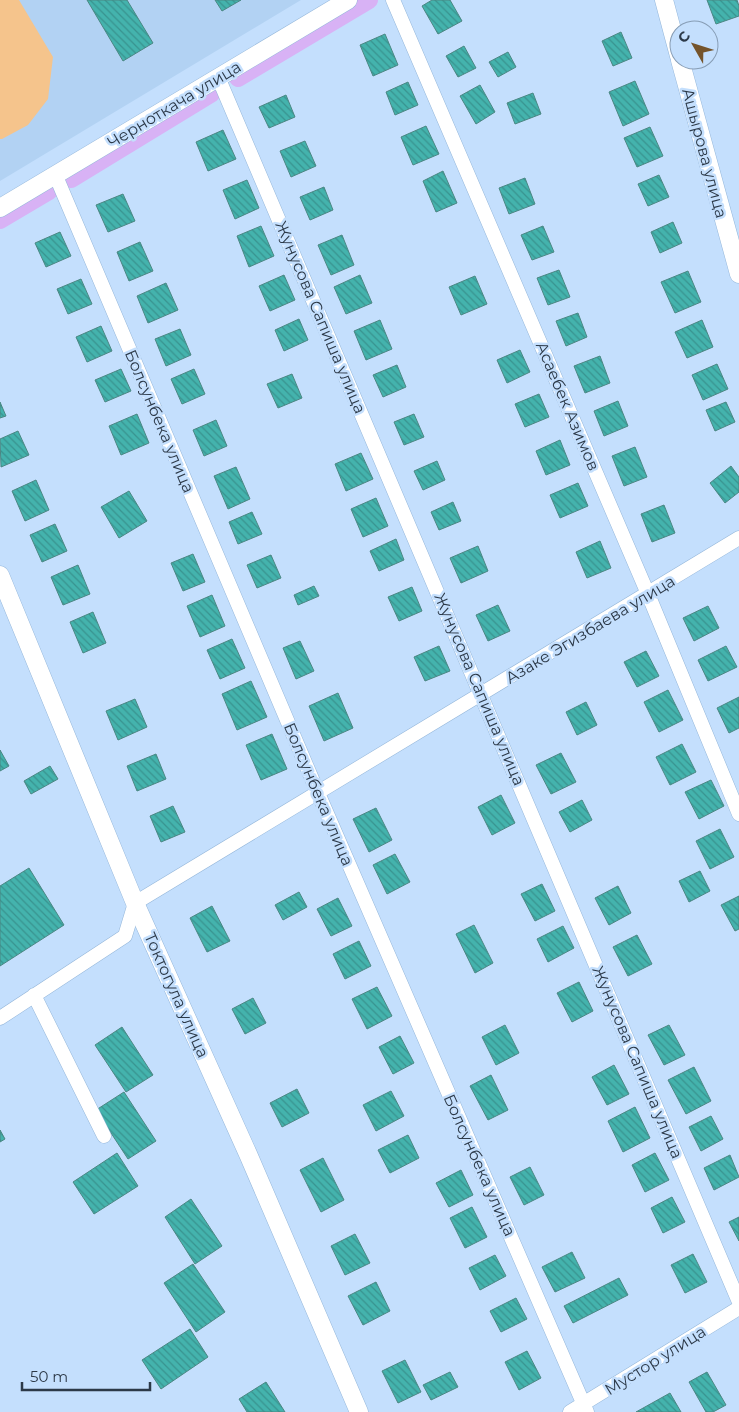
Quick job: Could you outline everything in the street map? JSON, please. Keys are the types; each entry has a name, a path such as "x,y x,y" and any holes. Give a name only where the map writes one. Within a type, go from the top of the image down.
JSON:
{"street":[{"name":"Черноткача улица","path":"0,208 348,0"},
{"name":"Асаебек Азимов","path":"393,0 648,594 739,814"},
{"path":"664,0 669,20"},
{"name":"Ашырова улица","path":"683,70 739,274"},
{"name":"Жунусова Сапиша улица","path":"218,77 739,1302"},
{"name":"Болсунбека улица","path":"55,174 318,793 586,1408"},
{"name":"Азаке Эгизбаева улица","path":"135,903 739,538"},
{"name":"Токтогула улица","path":"0,575 135,903 248,1154 359,1412"},
{"path":"0,1018 125,936 135,903"},
{"path":"34,995 104,1136"},
{"name":"Мустор улица","path":"570,1412 586,1408 739,1308"}],"shaded area":[{"path":"0,0 301,0 0,181"},
{"path":"0,0 19,0 53,57 48,99 28,125 2,139 0,139"}],"building":[{"path":"87,0 127,0 153,43 123,61"},
{"path":"215,0 241,0 222,11"},
{"path":"432,0 450,0 462,21 438,34 422,6"},
{"path":"707,0 737,0 739,16 719,23 719,20 714,20"},
{"path":"621,32 632,58 613,66 602,41"},
{"path":"385,34 398,65 373,76 360,45"},
{"path":"464,46 476,68 458,77 446,56"},
{"path":"508,52 516,67 498,77 489,62"},
{"path":"635,81 649,114 623,126 609,92"},
{"path":"408,82 418,105 395,115 386,92"},
{"path":"480,85 495,112 476,124 460,96"},
{"path":"533,93 541,114 515,124 507,103"},
{"path":"286,95 295,117 269,128 259,107"},
{"path":"426,126 439,154 413,165 401,137"},
{"path":"650,127 663,156 637,167 624,138"},
{"path":"223,130 236,159 208,171 196,142"},
{"path":"305,141 316,166 291,177 280,151"},
{"path":"443,171 457,203 436,212 423,181"},
{"path":"659,175 669,197 648,206 638,184"},
{"path":"525,178 535,204 509,214 499,188"},
{"path":"247,180 259,208 235,219 223,190"},
{"path":"324,187 333,210 310,220 300,197"},
{"path":"123,194 135,221 108,232 96,205"},
{"path":"673,222 682,243 660,253 651,232"},
{"path":"261,226 274,256 249,267 237,236"},
{"path":"543,226 554,252 532,260 521,235"},
{"path":"60,232 71,256 46,267 35,243"},
{"path":"342,235 354,265 331,275 318,245"},
{"path":"140,242 153,271 129,281 117,252"},
{"path":"559,270 570,297 548,305 537,278"},
{"path":"688,271 701,302 675,313 661,282"},
{"path":"284,275 295,300 270,311 259,286"},
{"path":"360,275 372,303 346,314 334,287"},
{"path":"475,276 487,304 461,315 449,287"},
{"path":"81,279 92,304 68,314 57,289"},
{"path":"166,283 178,310 148,323 137,296"},
{"path":"578,313 587,337 566,346 556,321"},
{"path":"299,319 308,340 284,351 275,330"},
{"path":"380,320 392,349 366,360 354,331"},
{"path":"702,320 713,347 687,358 675,332"},
{"path":"101,326 112,351 87,362 76,337"},
{"path":"180,329 191,355 166,366 155,339"},
{"path":"520,350 530,372 507,383 497,360"},
{"path":"600,356 610,383 585,393 574,366"},
{"path":"717,364 728,389 703,400 692,375"},
{"path":"397,365 406,387 383,397 373,375"},
{"path":"121,369 131,391 105,402 95,380"},
{"path":"194,369 205,394 182,404 171,379"},
{"path":"292,374 302,398 278,408 267,384"},
{"path":"539,394 549,417 525,427 515,404"},
{"path":"618,401 628,426 604,436 594,411"},
{"path":"0,402 6,416 0,418"},
{"path":"726,402 735,422 715,431 706,410"},
{"path":"137,414 149,443 121,455 109,426"},
{"path":"414,414 424,437 404,445 394,422"},
{"path":"216,420 227,446 204,456 193,430"},
{"path":"18,431 29,455 1,467 0,439"},
{"path":"560,440 570,465 546,475 536,451"},
{"path":"635,447 647,477 624,486 612,456"},
{"path":"361,453 373,479 346,491 335,464"},
{"path":"437,461 445,480 423,490 414,471"},
{"path":"731,466 739,477 739,492 725,503 710,483"},
{"path":"236,467 250,499 228,509 214,476"},
{"path":"36,480 49,510 25,521 12,491"},
{"path":"578,483 588,506 560,518 550,495"},
{"path":"129,491 147,521 119,538 101,507"},
{"path":"376,498 388,526 363,537 351,509"},
{"path":"453,502 461,521 439,530 431,512"},
{"path":"664,505 675,533 652,542 641,514"},
{"path":"252,512 262,534 238,544 229,522"},
{"path":"55,524 67,551 42,562 30,535"},
{"path":"396,539 404,560 379,571 370,551"},
{"path":"600,541 611,568 587,578 576,552"},
{"path":"478,546 488,571 461,583 450,558"},
{"path":"193,554 205,582 183,591 171,563"},
{"path":"271,555 281,578 257,588 247,565"},
{"path":"78,565 90,594 63,605 51,577"},
{"path":"314,586 319,596 298,605 294,595"},
{"path":"412,587 422,611 399,621 388,597"},
{"path":"212,595 225,626 200,637 187,606"},
{"path":"498,605 510,631 488,641 476,615"},
{"path":"708,606 719,628 694,641 683,618"},
{"path":"93,612 106,643 83,653 70,622"},
{"path":"232,639 245,668 220,679 207,650"},
{"path":"300,641 314,671 296,679 283,648"},
{"path":"439,646 450,671 425,681 414,657"},
{"path":"726,646 737,667 708,681 698,660"},
{"path":"646,651 659,676 637,687 624,662"},
{"path":"251,681 267,717 237,730 222,694"},
{"path":"668,690 683,720 659,732 644,702"},
{"path":"338,693 353,728 324,741 309,706"},
{"path":"739,697 739,728 729,733 717,708"},
{"path":"135,699 147,727 118,740 106,711"},
{"path":"586,702 597,725 577,735 566,712"},
{"path":"272,734 287,769 261,780 246,745"},
{"path":"682,744 696,772 670,785 656,757"},
{"path":"0,750 9,766 0,771"},
{"path":"561,753 576,782 551,794 536,765"},
{"path":"156,754 166,779 137,791 127,766"},
{"path":"50,766 58,779 31,794 24,781"},
{"path":"711,780 724,806 699,819 685,792"},
{"path":"501,795 515,823 492,835 478,807"},
{"path":"582,800 592,820 570,832 559,812"},
{"path":"173,806 185,832 161,842 150,816"},
{"path":"376,808 392,840 369,852 353,819"},
{"path":"720,829 734,857 710,869 696,841"},
{"path":"395,854 410,882 387,894 373,865"},
{"path":"29,868 64,925 0,966 0,886"},
{"path":"700,871 710,891 689,902 679,881"},
{"path":"542,884 555,911 535,921 521,894"},
{"path":"618,886 631,913 609,925 595,898"},
{"path":"299,892 307,907 283,920 275,905"},
{"path":"739,896 739,929 735,931 721,905"},
{"path":"338,898 352,926 331,936 317,909"},
{"path":"212,906 230,941 207,952 190,918"},
{"path":"474,925 493,963 475,973 456,934"},
{"path":"563,926 574,948 548,962 537,939"},
{"path":"637,935 652,964 628,976 613,947"},
{"path":"359,941 371,966 345,979 333,954"},
{"path":"579,982 593,1011 572,1022 557,993"},
{"path":"377,987 392,1016 367,1029 352,999"},
{"path":"253,998 266,1023 245,1034 232,1009"},
{"path":"505,1025 519,1053 496,1065 482,1037"},
{"path":"669,1025 685,1055 664,1065 648,1035"},
{"path":"122,1027 153,1075 126,1092 95,1045"},
{"path":"400,1036 414,1063 393,1074 379,1047"},
{"path":"614,1065 629,1094 607,1105 592,1077"},
{"path":"694,1067 711,1101 686,1114 668,1080"},
{"path":"491,1075 508,1110 488,1120 470,1086"},
{"path":"297,1089 309,1113 282,1127 270,1103"},
{"path":"391,1091 404,1116 376,1131 363,1105"},
{"path":"124,1092 156,1141 128,1159 96,1110"},
{"path":"635,1107 650,1138 623,1152 608,1121"},
{"path":"711,1116 723,1139 701,1151 689,1127"},
{"path":"0,1130 5,1139 0,1142"},
{"path":"408,1135 419,1158 390,1173 378,1150"},
{"path":"117,1153 138,1186 94,1214 73,1182"},
{"path":"655,1153 669,1180 645,1192 632,1165"},
{"path":"730,1155 739,1177 714,1190 704,1168"},
{"path":"323,1158 344,1200 321,1212 300,1170"},
{"path":"530,1167 544,1195 524,1205 510,1177"},
{"path":"461,1170 473,1195 449,1207 436,1183"},
{"path":"672,1197 685,1222 663,1233 651,1208"},
{"path":"191,1199 222,1246 195,1264 165,1217"},
{"path":"472,1207 487,1237 465,1248 450,1218"},
{"path":"739,1217 739,1241 729,1222"},
{"path":"355,1234 370,1263 345,1275 331,1246"},
{"path":"572,1252 585,1278 555,1292 542,1267"},
{"path":"693,1254 707,1282 685,1293 671,1265"},
{"path":"495,1255 506,1276 480,1290 469,1268"},
{"path":"193,1264 225,1312 196,1332 164,1283"},
{"path":"619,1278 628,1295 573,1323 564,1306"},
{"path":"376,1282 390,1311 363,1325 348,1296"},
{"path":"516,1298 527,1319 501,1332 490,1311"},
{"path":"190,1329 208,1357 161,1389 142,1360"},
{"path":"527,1351 541,1378 519,1390 505,1362"},
{"path":"405,1360 421,1392 398,1403 382,1371"},
{"path":"450,1372 458,1387 431,1400 423,1385"},
{"path":"707,1372 726,1405 713,1412 706,1412 689,1382"},
{"path":"266,1382 285,1412 247,1412 239,1399"},
{"path":"670,1393 681,1412 636,1412"}],"waterway":[{"path":"238,78 369,0"},
{"path":"71,179 212,93"},
{"path":"0,220 49,191"}]}
